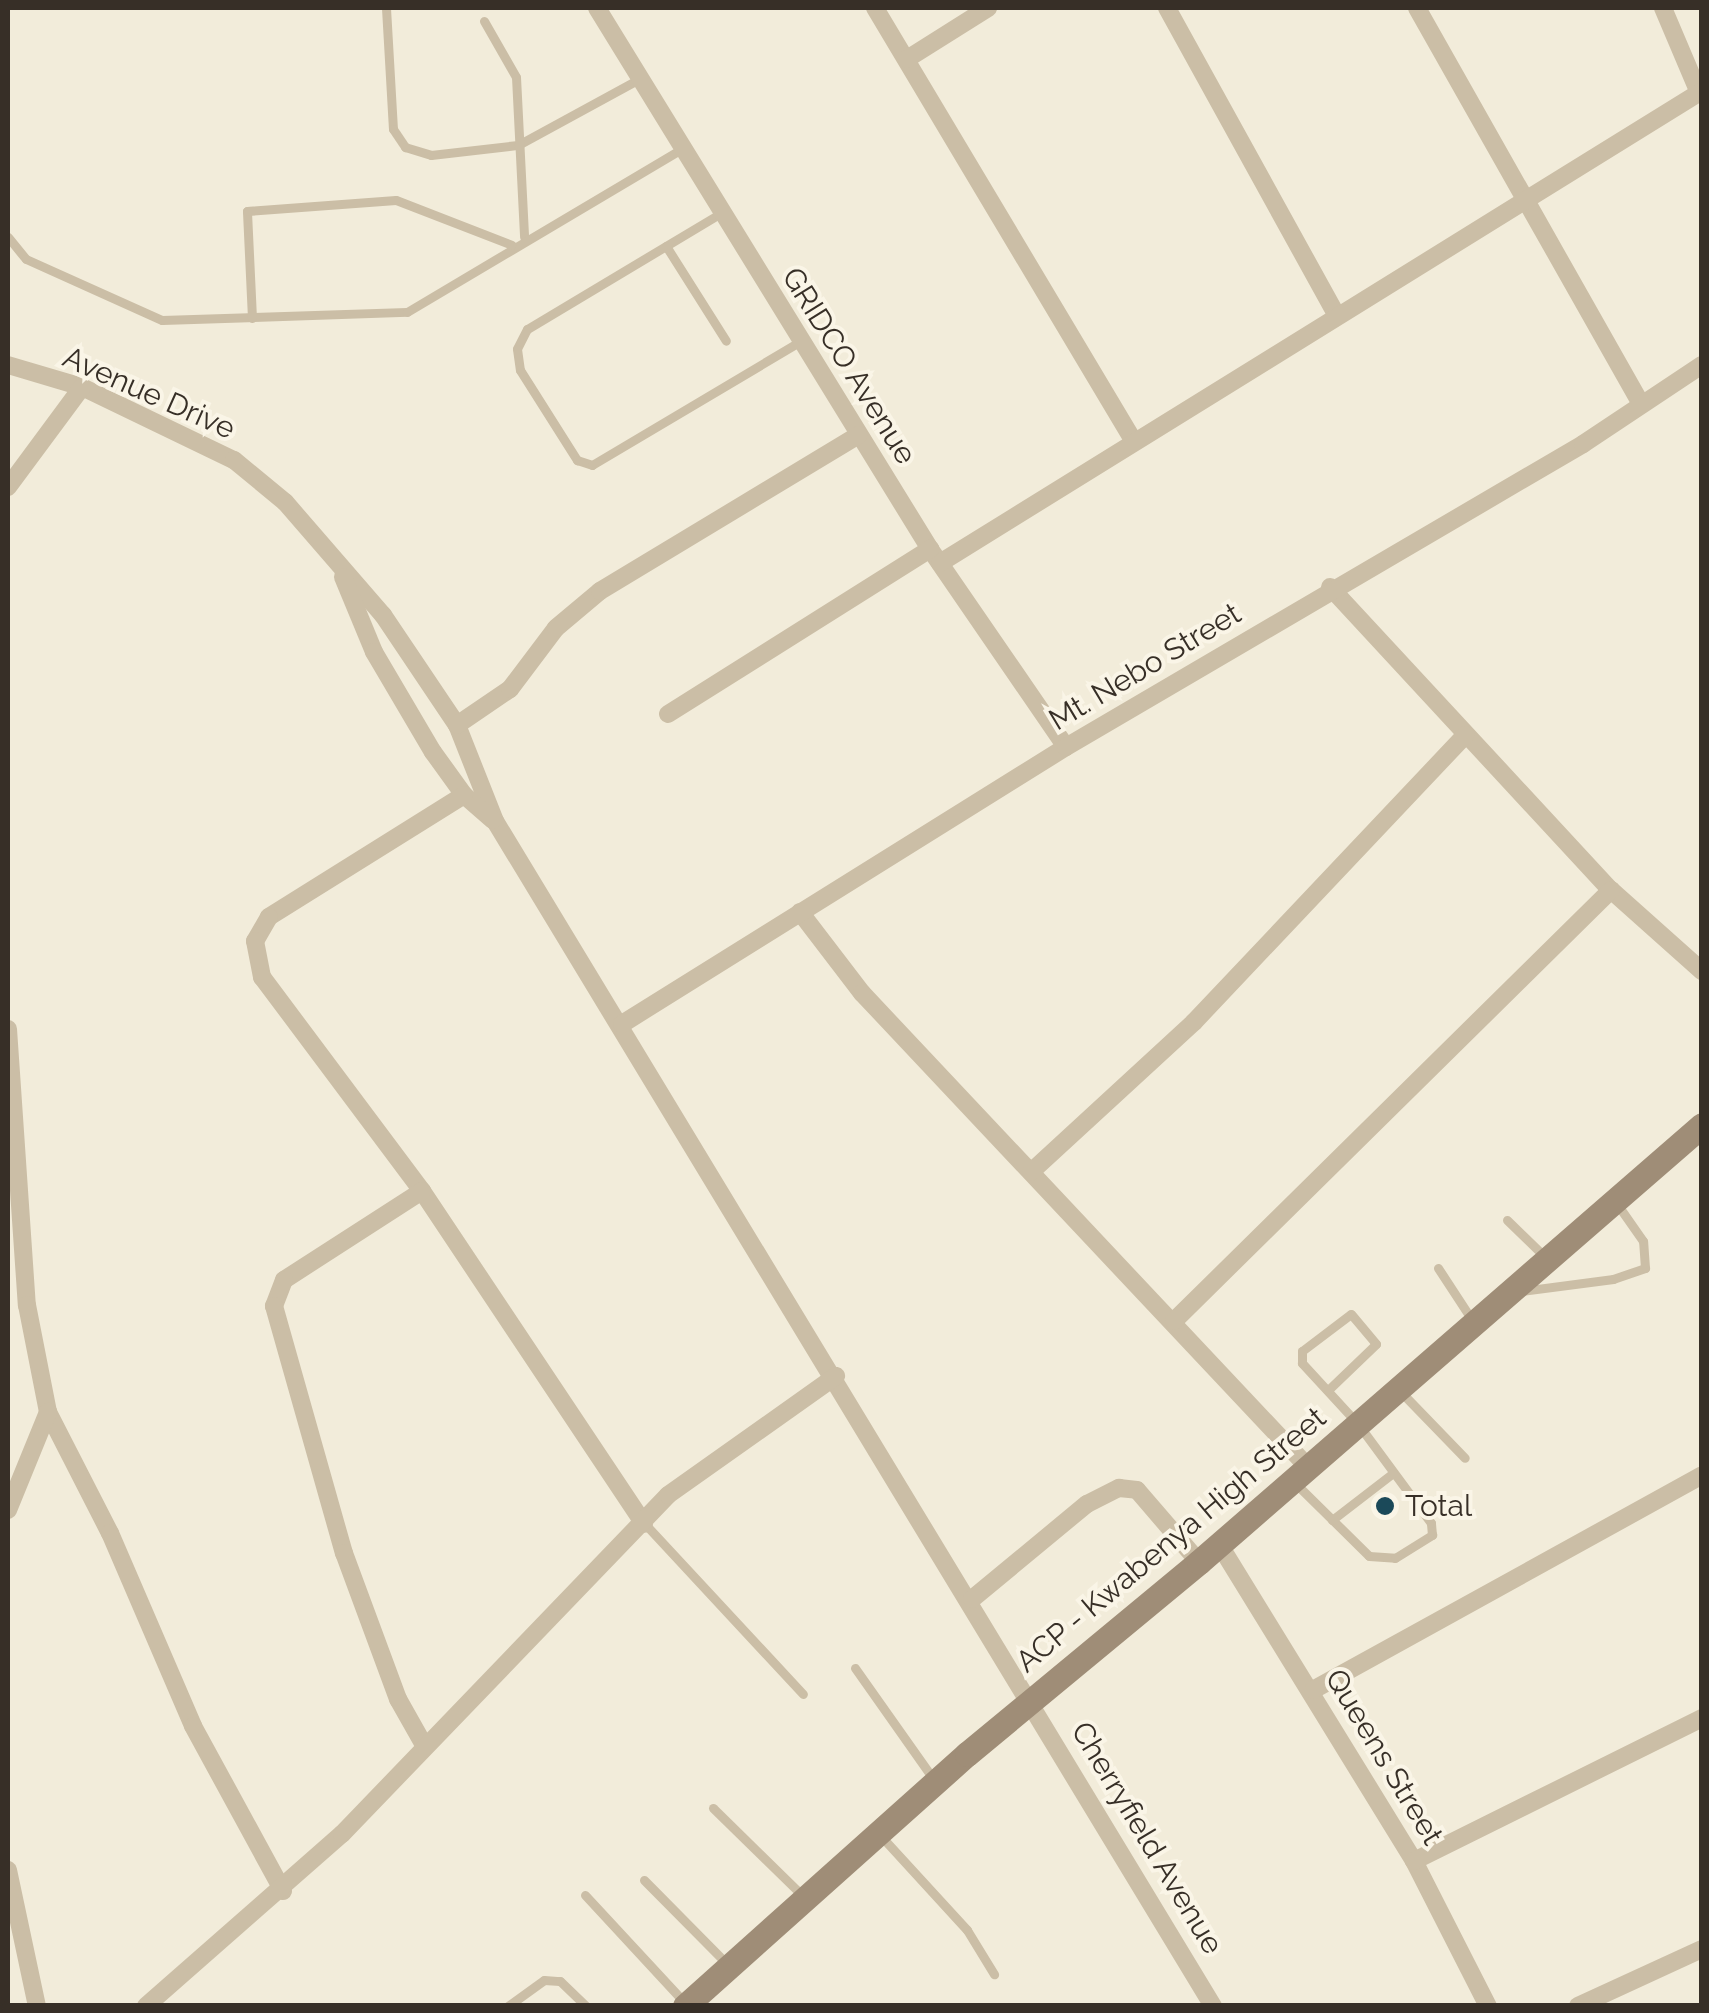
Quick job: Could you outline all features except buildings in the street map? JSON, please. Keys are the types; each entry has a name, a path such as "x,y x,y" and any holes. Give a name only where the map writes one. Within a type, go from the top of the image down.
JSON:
{"main road":[{"name":"ACP - Kwabenya High Street","path":"685,2005 935,1782 1209,1553 1613,1199 1699,1132"}],"street":[{"name":"GRIDCO Avenue","path":"597,8 680,150 935,556 1066,747"},
{"path":"876,8 1133,440"},
{"path":"907,59 988,8"},
{"path":"1167,8 1337,316"},
{"path":"1417,8 1522,203 1641,404"},
{"path":"668,714 1133,440 1700,92 1663,8"},
{"name":"Avenue Drive","path":"8,365 82,387 234,460 285,502 341,572"},
{"name":"Mt. Nebo Street","path":"622,1024 1066,747 1702,366"},
{"path":"8,487 82,387"},
{"path":"458,725 510,689 556,628 600,591 859,435"},
{"path":"341,572 383,615 458,725 495,821"},
{"path":"341,572 374,652 464,795 495,821"},
{"path":"1330,587 1611,890 1702,971"},
{"path":"1031,1172 1194,1022 1465,734"},
{"path":"464,795 270,918 255,941 262,977 422,1191 644,1524"},
{"name":"Cherryfield Avenue","path":"495,821 972,1599 1213,2006"},
{"path":"1174,1322 1611,890"},
{"path":"800,912 862,993 1174,1322 1300,1474"},
{"path":"8,1030 27,1305 48,1412 110,1533 193,1726 282,1891"},
{"path":"422,1191 284,1280 274,1306 344,1553 398,1698 426,1748"},
{"path":"146,2006 282,1891 693,1474 836,1376"},
{"path":"8,1510 48,1412"},
{"path":"1313,1690 1702,1476"},
{"name":"Queens Street","path":"972,1599 1087,1504 1119,1488 1137,1490 1209,1553 1313,1690 1414,1861 1488,2006"},
{"path":"1414,1861 1702,1718"},
{"path":"8,1870 37,2006"},
{"path":"1578,2006 1702,1948"}],"lane":[{"path":"386,8 394,130 406,147 431,154 518,144 641,78"},
{"path":"484,21 516,78 524,237"},
{"path":"8,237 26,259 162,320 407,312 524,237 680,150"},
{"path":"252,318 247,211 396,200 512,245"},
{"path":"721,213 527,329 517,349 520,370 578,460 592,465 801,341"},
{"path":"666,246 726,340"},
{"path":"1506,1293 1613,1280 1645,1268 1643,1240 1613,1199"},
{"path":"1507,1220 1546,1258"},
{"path":"1438,1268 1473,1322"},
{"path":"1300,1474 1332,1520 1382,1560 1427,1542 1431,1523 1300,1354 1350,1314 1376,1344 1328,1390"},
{"path":"1398,1389 1465,1458"},
{"path":"1332,1520 1393,1473"},
{"path":"644,1524 803,1694"},
{"path":"855,1668 935,1782"},
{"path":"713,1808 804,1898"},
{"path":"878,1832 967,1930 994,1974"},
{"path":"644,1880 729,1966"},
{"path":"585,1896 685,2005"},
{"path":"508,2006 544,1980 560,1982 586,2006"}],"place":[{"name":"Total","path":"1385,1506"}]}
